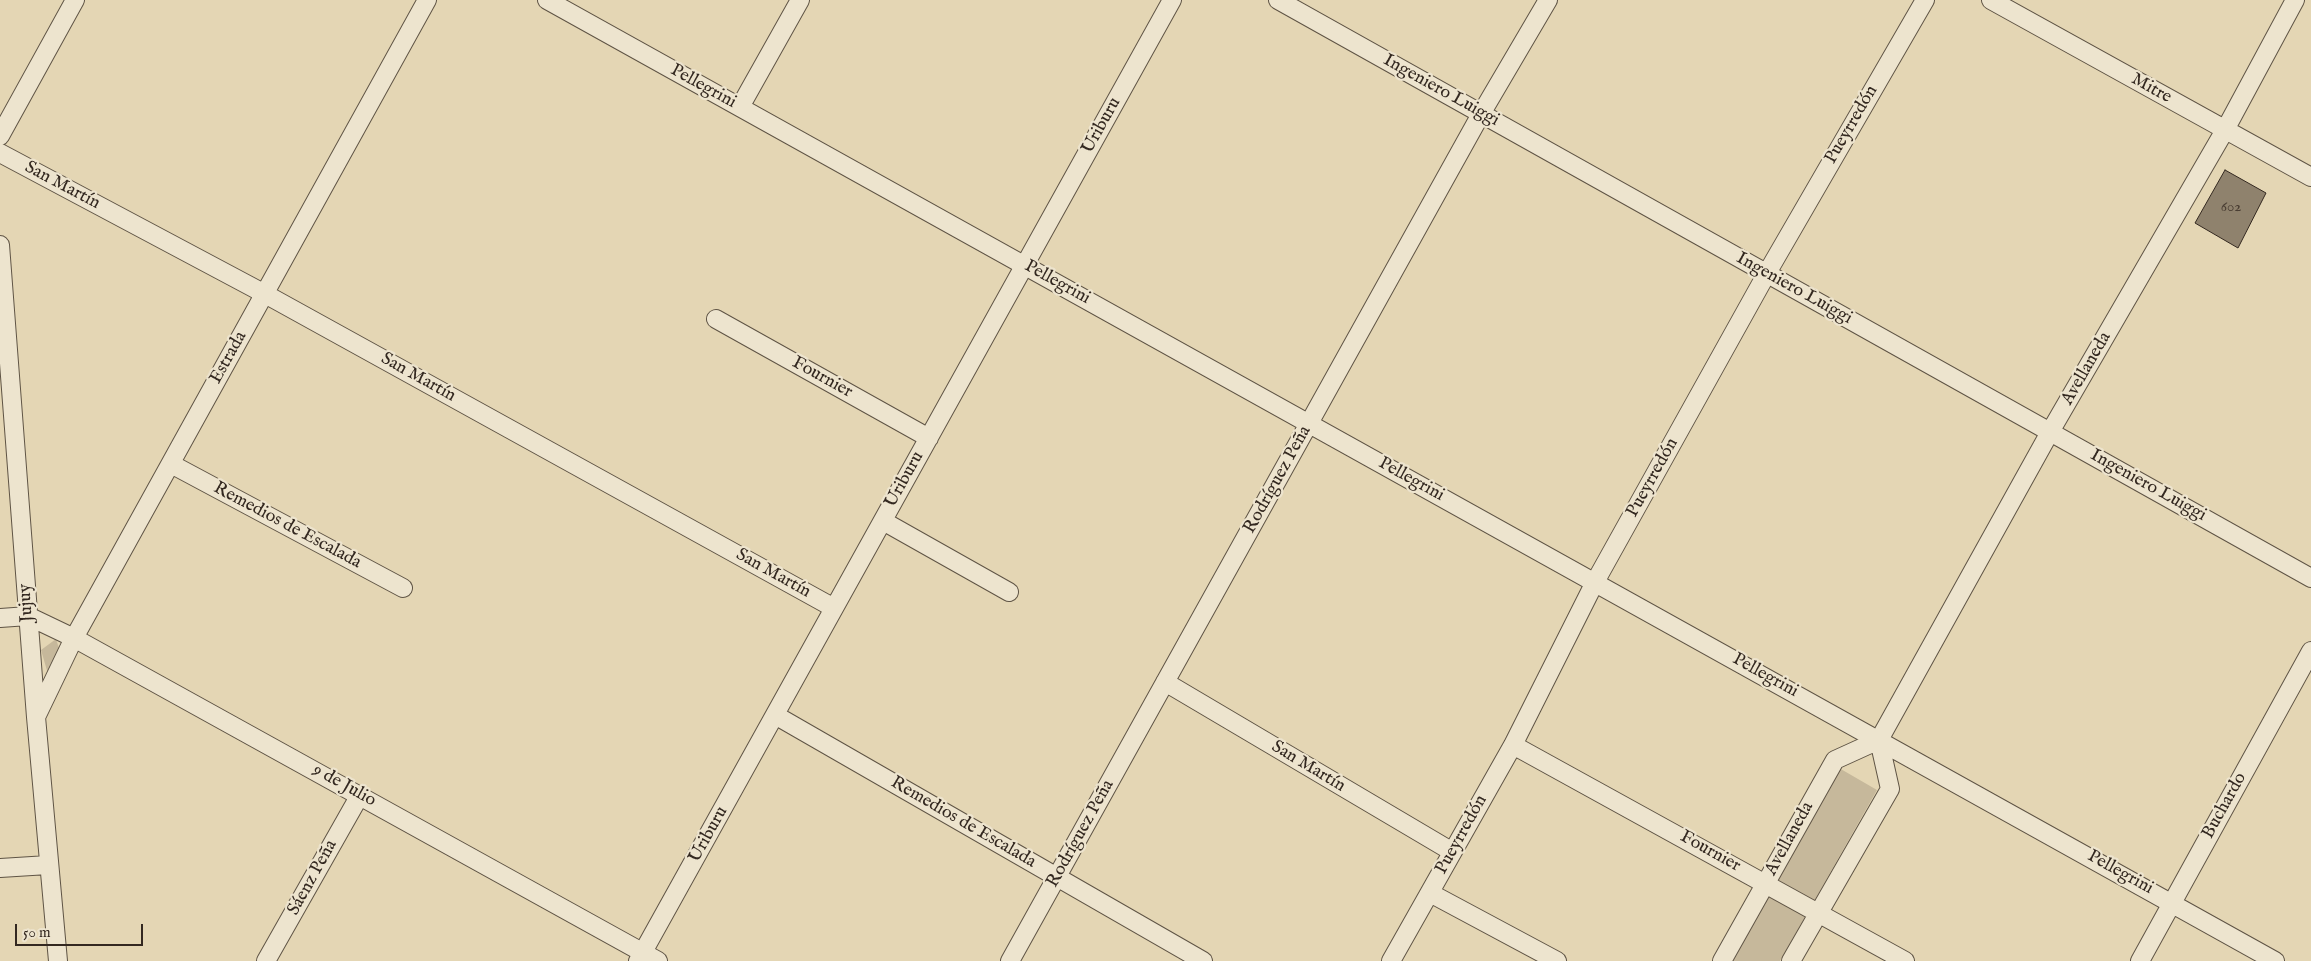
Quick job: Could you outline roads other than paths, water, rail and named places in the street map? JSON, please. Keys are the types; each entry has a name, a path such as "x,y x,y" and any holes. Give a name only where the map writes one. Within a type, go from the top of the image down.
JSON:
{"street":[{"path":"0,136 75,0"},
{"name":"Estrada","path":"36,718 74,638 427,0"},
{"name":"Pellegrini","path":"547,0 2172,902 2275,961"},
{"path":"740,107 800,0"},
{"name":"Uriburu","path":"646,958 775,715 1172,0"},
{"name":"Ingeniero Luiggi","path":"1278,0 2311,578"},
{"name":"Rodríguez Peña","path":"1010,961 1309,423 1548,0"},
{"name":"Pueyrredón","path":"1391,961 1430,893 1451,851 1513,744 1595,582 1767,273 1925,0"},
{"name":"Mitre","path":"1991,0 2311,177"},
{"name":"Avellaneda","path":"1722,961 1835,760 1879,740 2050,432 2225,130 2295,0"},
{"name":"San Martín","path":"0,153 265,294 834,608"},
{"name":"Jujuy","path":"0,245 4,365 58,961"},
{"name":"Fournier","path":"716,319 929,438"},
{"name":"Remedios de Escalada","path":"171,464 403,588"},
{"path":"883,521 1009,592"},
{"path":"0,618 28,616"},
{"name":"9 de Julio","path":"28,616 74,638 360,795 646,958"},
{"name":"Buchardo","path":"2140,961 2311,651"},
{"name":"San Martín","path":"1165,682 1451,851"},
{"name":"Remedios de Escalada","path":"775,715 1203,961"},
{"path":"1791,961 1820,914 1890,789 1879,740"},
{"name":"Fournier","path":"1513,744 1766,882 1905,961"},
{"name":"Sáenz Peña","path":"266,961 360,795"},
{"path":"0,868 48,865"},
{"path":"1430,893 1557,961"}]}
